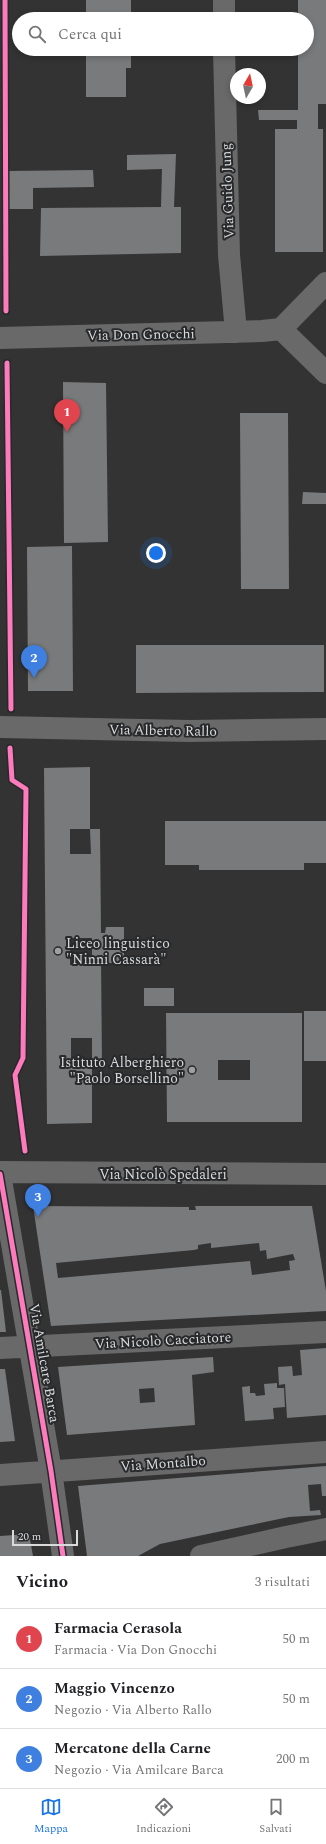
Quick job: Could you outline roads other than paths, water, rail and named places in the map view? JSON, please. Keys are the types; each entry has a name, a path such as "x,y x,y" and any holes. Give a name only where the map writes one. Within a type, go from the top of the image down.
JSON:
{"street":[{"path":"224,0 224,12"},
{"name":"Via Guido Jung","path":"224,56 229,256 236,332"},
{"path":"326,283 281,329 326,373"},
{"name":"Via Don Gnocchi","path":"0,338 236,332 281,329"},
{"name":"Via Alberto Rallo","path":"0,727 189,731 326,729"},
{"name":"Via Nicolò Spedaleri","path":"0,1173 326,1174"},
{"name":"Via Amilcare Barca","path":"0,1173 51,1471 63,1556"},
{"name":"Via Nicolò Cacciatore","path":"0,1348 326,1332"},
{"name":"Via Montalbo","path":"0,1475 326,1452"},
{"path":"201,1556 326,1529"}],"place":[{"name":"Farmacia Cerasola","path":"67,432"},
{"name":"Maggio Vincenzo","path":"34,678"},
{"name":"Liceo linguistico \"Ninni Cassarà\"","path":"58,951"},
{"name":"Istituto Alberghiero \"Paolo Borsellino\"","path":"192,1070"},
{"name":"Mercatone della Carne","path":"38,1217"}]}
